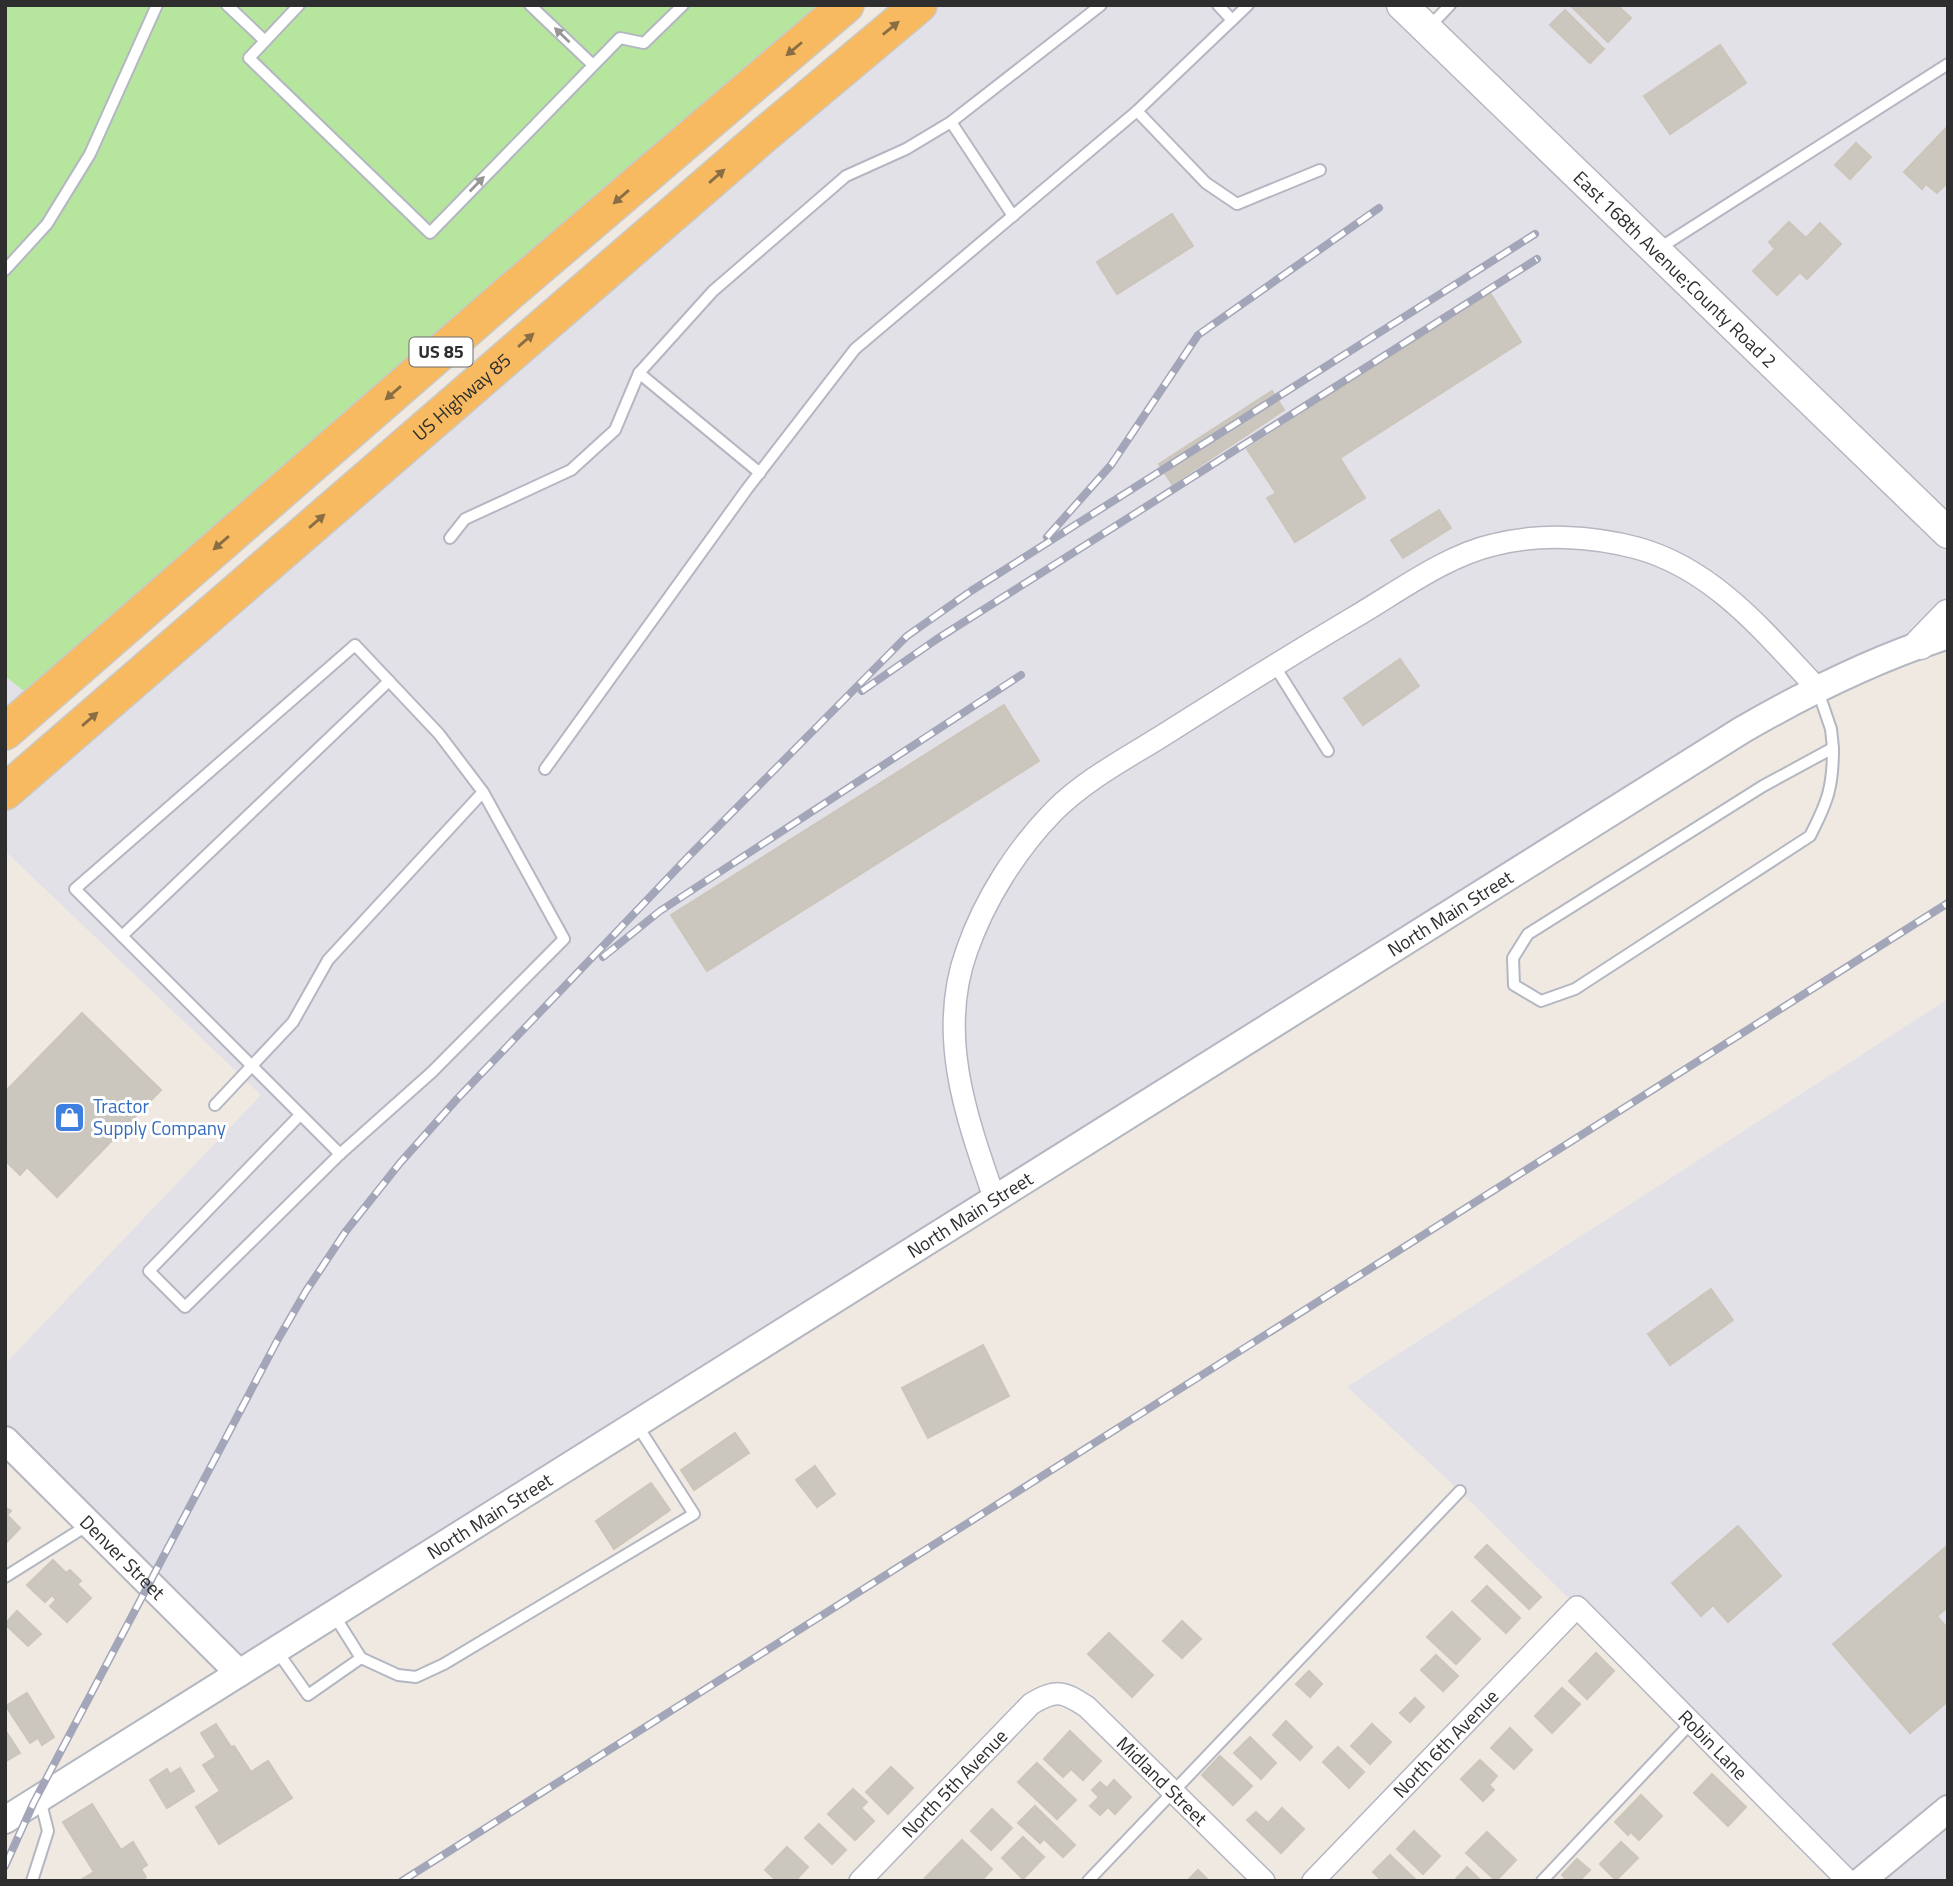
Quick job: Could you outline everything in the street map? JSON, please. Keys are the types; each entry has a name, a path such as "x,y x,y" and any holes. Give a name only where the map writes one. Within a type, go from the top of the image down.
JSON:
{"highway":[{"name":"US 85","path":"5,732 481,317 846,5"},
{"name":"US Highway 85","path":"5,792 723,170 919,5"}],"main road":[{"name":"East 168th Avenue;County Road 2","path":"1402,5 1948,533"},
{"path":"1934,640 1948,615"}],"street":[{"path":"995,1200 968,1120 953,1032 959,979 966,952 992,895 1026,843 1055,810 1084,785 1274,665 1451,561 1489,545 1518,539 1575,538 1638,548 1688,569 1723,593 1751,618 1817,688"},
{"name":"North Main Street","path":"5,1820 1742,730 1855,670 1934,640"},
{"name":"Denver Street","path":"5,1440 239,1673"},
{"name":"Robin Lane","path":"1577,1607 1848,1881"},
{"name":"North 6th Avenue","path":"1313,1881 1577,1607"},
{"name":"Midland Street","path":"1055,1693 1071,1696 1087,1707 1264,1881"},
{"name":"North 5th Avenue","path":"860,1881 1031,1704 1055,1693"},
{"path":"1861,1881 1948,1810"}],"lane":[{"path":"5,270 47,224 90,154 157,5"},
{"path":"227,5 265,41"},
{"path":"299,5 249,58 430,233 620,38 644,43 682,6"},
{"path":"530,5 593,65"},
{"path":"450,538 465,519 571,470 615,430 639,373 713,291 846,176 906,149 951,122 1101,5"},
{"path":"1218,5 1233,20"},
{"path":"545,769 760,473 855,349 1137,111 1248,5"},
{"path":"1427,29 1450,5"},
{"path":"1656,250 1948,64"},
{"path":"1137,111 1206,183 1237,204 1320,170"},
{"path":"951,122 1013,216"},
{"path":"639,373 760,473"},
{"path":"300,1115 149,1271 185,1307 340,1154 432,1073 564,939 483,792 439,734 355,645 75,889 340,1154"},
{"path":"1274,665 1328,751"},
{"path":"122,936 389,681"},
{"path":"1817,688 1831,729 1833,748 1833,781 1826,805 1810,836 1575,989 1541,1001 1514,985 1513,958 1528,934 1763,786 1833,748"},
{"path":"215,1105 293,1022 328,960 483,792"},
{"path":"334,1615 361,1658 398,1675 416,1677 444,1664 694,1514 637,1425"},
{"path":"1088,1881 1460,1491"},
{"path":"5,1577 90,1524"},
{"path":"277,1651 307,1695 361,1658"},
{"path":"1542,1881 1692,1722"},
{"path":"32,1881 48,1831 40,1799"}],"shaded area":[{"path":"919,5 1402,5 1427,29 1450,5 1948,5 1948,615 1855,670 239,1673 5,1440 5,1364 261,1095 5,851 5,792"},
{"path":"5,676 39,703 5,732"},
{"path":"1948,999 1948,1881 1855,1881 1460,1491 1347,1387"}],"green space":[{"path":"5,5 846,5 39,703 5,676"}],"building":[{"path":"1617,5 1631,18 1608,42 1572,7"},
{"path":"1565,10 1604,49 1590,63 1550,25"},
{"path":"1720,45 1746,83 1670,134 1644,96"},
{"path":"1948,126 1948,186 1946,184 1937,193 1926,184 1922,189 1904,172"},
{"path":"1856,143 1871,157 1850,179 1835,165"},
{"path":"1172,214 1193,246 1117,294 1097,262"},
{"path":"1789,222 1806,238 1820,223 1841,244 1807,279 1800,272 1777,295 1753,271 1775,249 1769,242"},
{"path":"1490,293 1521,342 1340,458 1365,498 1295,542 1267,498 1276,493 1247,449"},
{"path":"1272,391 1284,410 1172,484 1159,464"},
{"path":"1439,510 1451,528 1403,558 1391,540"},
{"path":"1400,659 1419,686 1363,725 1344,698"},
{"path":"1004,705 1039,761 707,971 671,915"},
{"name":"Tractor Supply Company","path":"82,1013 161,1090 57,1197 27,1167 20,1175 5,1160 5,1151 9,1147 5,1143 5,1092"},
{"path":"1711,1289 1733,1320 1670,1365 1648,1334"},
{"path":"983,1345 1009,1396 928,1438 902,1388"},
{"path":"735,1433 749,1453 694,1490 681,1470"},
{"path":"815,1466 835,1494 817,1507 796,1480"},
{"path":"651,1483 670,1510 614,1549 596,1521"},
{"path":"5,1507 11,1511 7,1515 20,1528 5,1544"},
{"path":"1738,1526 1781,1576 1728,1622 1713,1605 1701,1616 1672,1583"},
{"path":"1487,1545 1541,1597 1529,1609 1475,1557"},
{"path":"1948,1545 1948,1607 1937,1616 1948,1629 1948,1701 1910,1733 1833,1644"},
{"path":"53,1560 66,1573 70,1570 81,1581 77,1584 91,1598 67,1622 50,1606 56,1600 52,1595 45,1602 27,1585"},
{"path":"1487,1586 1520,1618 1506,1633 1472,1601"},
{"path":"17,1611 41,1634 28,1646 5,1624"},
{"path":"1452,1612 1480,1639 1456,1664 1427,1637"},
{"path":"1182,1621 1201,1639 1182,1658 1163,1641"},
{"path":"1109,1633 1153,1675 1132,1697 1088,1654"},
{"path":"1596,1653 1614,1671 1587,1699 1569,1681"},
{"path":"1436,1655 1458,1676 1443,1691 1421,1670"},
{"path":"1309,1671 1322,1684 1310,1697 1296,1684"},
{"path":"1562,1688 1580,1704 1552,1733 1535,1716"},
{"path":"27,1693 54,1737 42,1745 38,1738 30,1743 6,1706"},
{"path":"1415,1698 1424,1707 1410,1722 1400,1713"},
{"path":"1286,1721 1312,1747 1300,1760 1273,1735"},
{"path":"216,1724 251,1772 268,1761 292,1798 219,1844 196,1807 220,1791 203,1765 216,1757 201,1733"},
{"path":"1372,1724 1391,1742 1370,1764 1351,1746"},
{"path":"1510,1728 1532,1750 1514,1769 1491,1748"},
{"path":"5,1730 20,1753 6,1761 5,1760"},
{"path":"1070,1731 1101,1761 1083,1780 1071,1769 1063,1777 1044,1759"},
{"path":"1250,1737 1276,1763 1261,1779 1234,1753"},
{"path":"1338,1747 1364,1772 1349,1788 1323,1762"},
{"path":"1220,1756 1252,1786 1233,1805 1202,1775"},
{"path":"1480,1760 1497,1776 1489,1785 1494,1790 1483,1801 1461,1779"},
{"path":"1037,1763 1076,1800 1057,1819 1018,1782"},
{"path":"891,1767 913,1788 888,1814 866,1792"},
{"path":"180,1768 194,1791 167,1808 150,1780 167,1769 170,1774"},
{"path":"1712,1774 1746,1807 1728,1826 1694,1793"},
{"path":"1114,1780 1131,1797 1115,1814 1108,1807 1100,1815 1090,1806 1099,1797 1092,1790 1100,1782 1107,1788"},
{"path":"853,1789 867,1802 861,1808 874,1821 855,1840 828,1814"},
{"path":"1641,1795 1662,1816 1639,1840 1631,1832 1628,1835 1615,1822"},
{"path":"92,1804 121,1850 133,1842 147,1865 141,1869 146,1877 140,1881 79,1881 94,1872 63,1822"},
{"path":"1035,1806 1075,1845 1063,1857 1044,1839 1040,1843 1018,1823"},
{"path":"1282,1808 1304,1829 1281,1853 1247,1820 1256,1812 1268,1823"},
{"path":"992,1809 1012,1828 991,1850 971,1831"},
{"path":"819,1824 846,1850 832,1864 805,1838"},
{"path":"1414,1831 1440,1856 1423,1874 1397,1849"},
{"path":"1487,1832 1516,1860 1496,1881 1466,1853"},
{"path":"1023,1837 1044,1857 1023,1879 1002,1858"},
{"path":"962,1840 992,1869 981,1881 928,1881 925,1878"},
{"path":"1621,1842 1638,1858 1616,1880 1600,1864"},
{"path":"787,1847 808,1867 795,1881 777,1881 765,1870"},
{"path":"1390,1855 1417,1881 1382,1881 1373,1872"},
{"path":"1577,1859 1590,1870 1579,1881 1568,1881 1562,1875"},
{"path":"1467,1867 1481,1881 1454,1881"},
{"path":"1198,1870 1209,1881 1187,1881"}],"railway":[{"path":"1047,537 1111,465 1198,335 1379,208"},
{"path":"5,1866 34,1802 277,1341 306,1291 346,1231 400,1163 457,1099 688,857 907,636 971,591 1535,234"},
{"path":"862,691 937,639 1537,259"},
{"path":"603,957 660,911 1021,675"},
{"path":"402,1881 1948,903"}],"place":[{"name":"Tractor Supply Company","path":"70,1117"}]}
